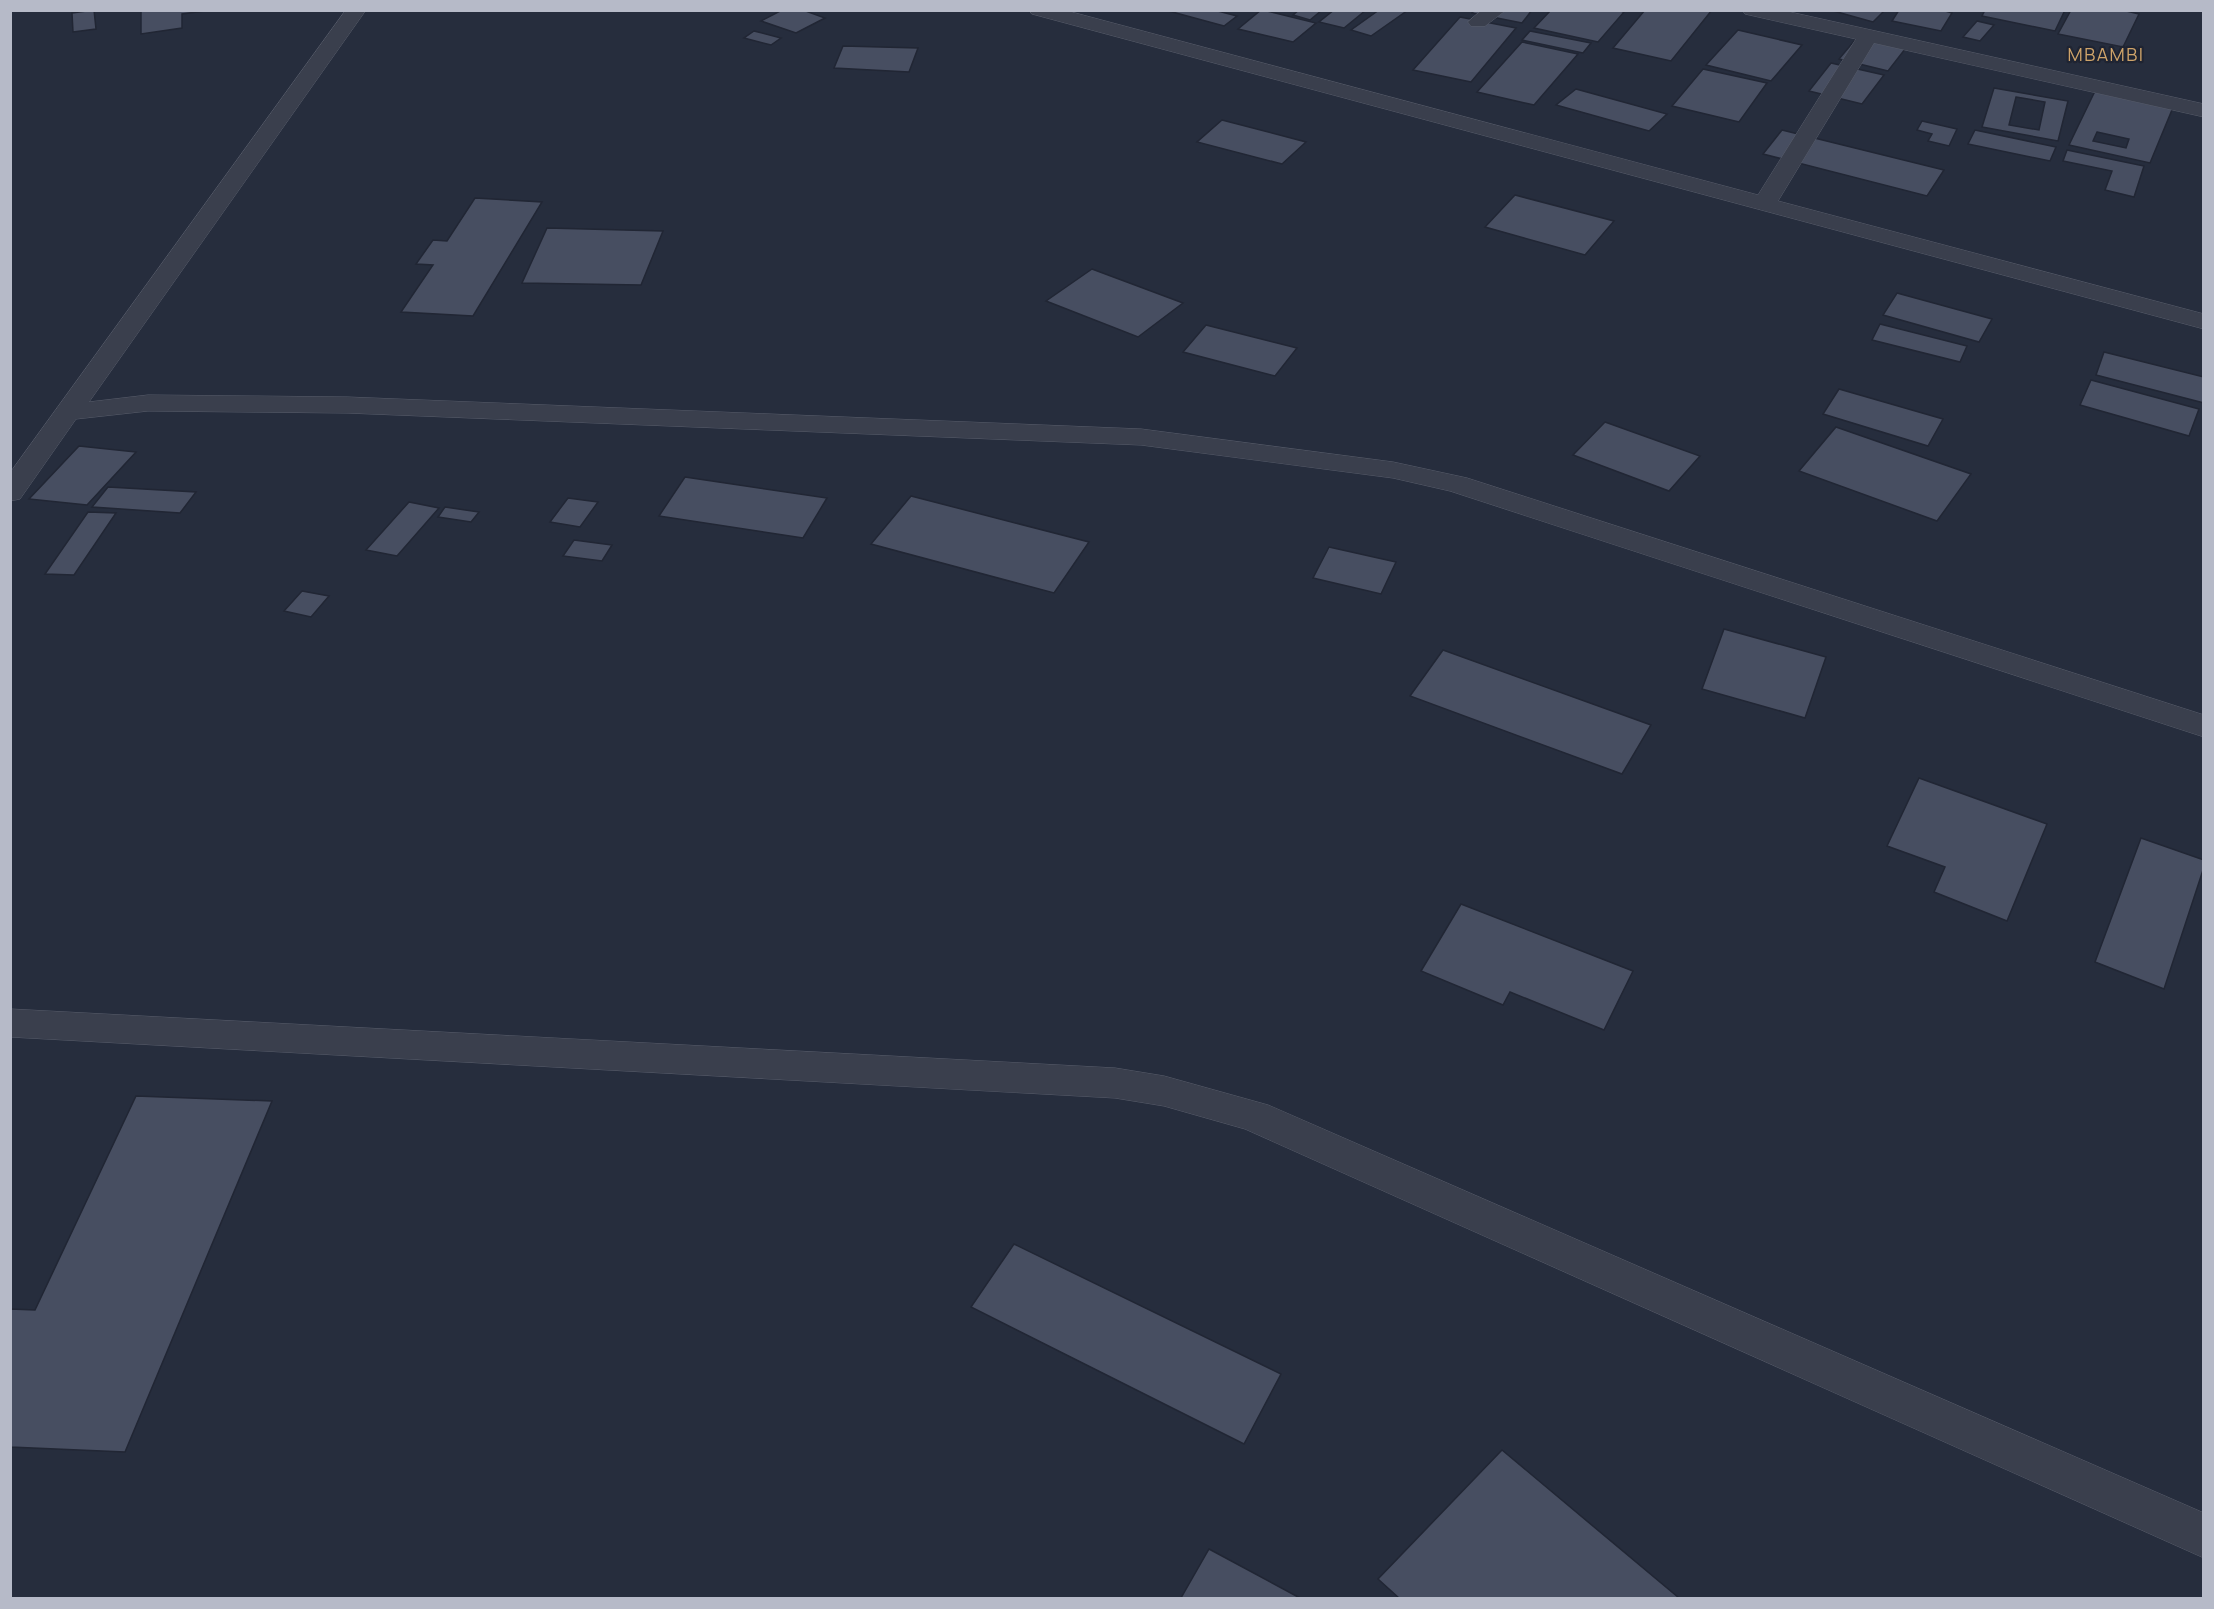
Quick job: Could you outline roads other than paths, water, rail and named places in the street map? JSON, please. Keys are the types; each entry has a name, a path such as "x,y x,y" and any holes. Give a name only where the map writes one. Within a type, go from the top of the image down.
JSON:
{"street":[{"path":"10,493 356,10"},
{"path":"1039,10 1084,15 1764,204 2204,322"},
{"path":"1478,22 1496,10"},
{"path":"1752,10 1867,38 2204,111"},
{"path":"1764,204 1867,38"},
{"path":"69,412 148,403 347,405 1141,437 1393,470 1457,484 2204,726"},
{"path":"10,1023 1115,1083 1164,1091 1254,1116 2204,1536"}],"district":[{"name":"MBAMBI","path":"2106,54"}]}
